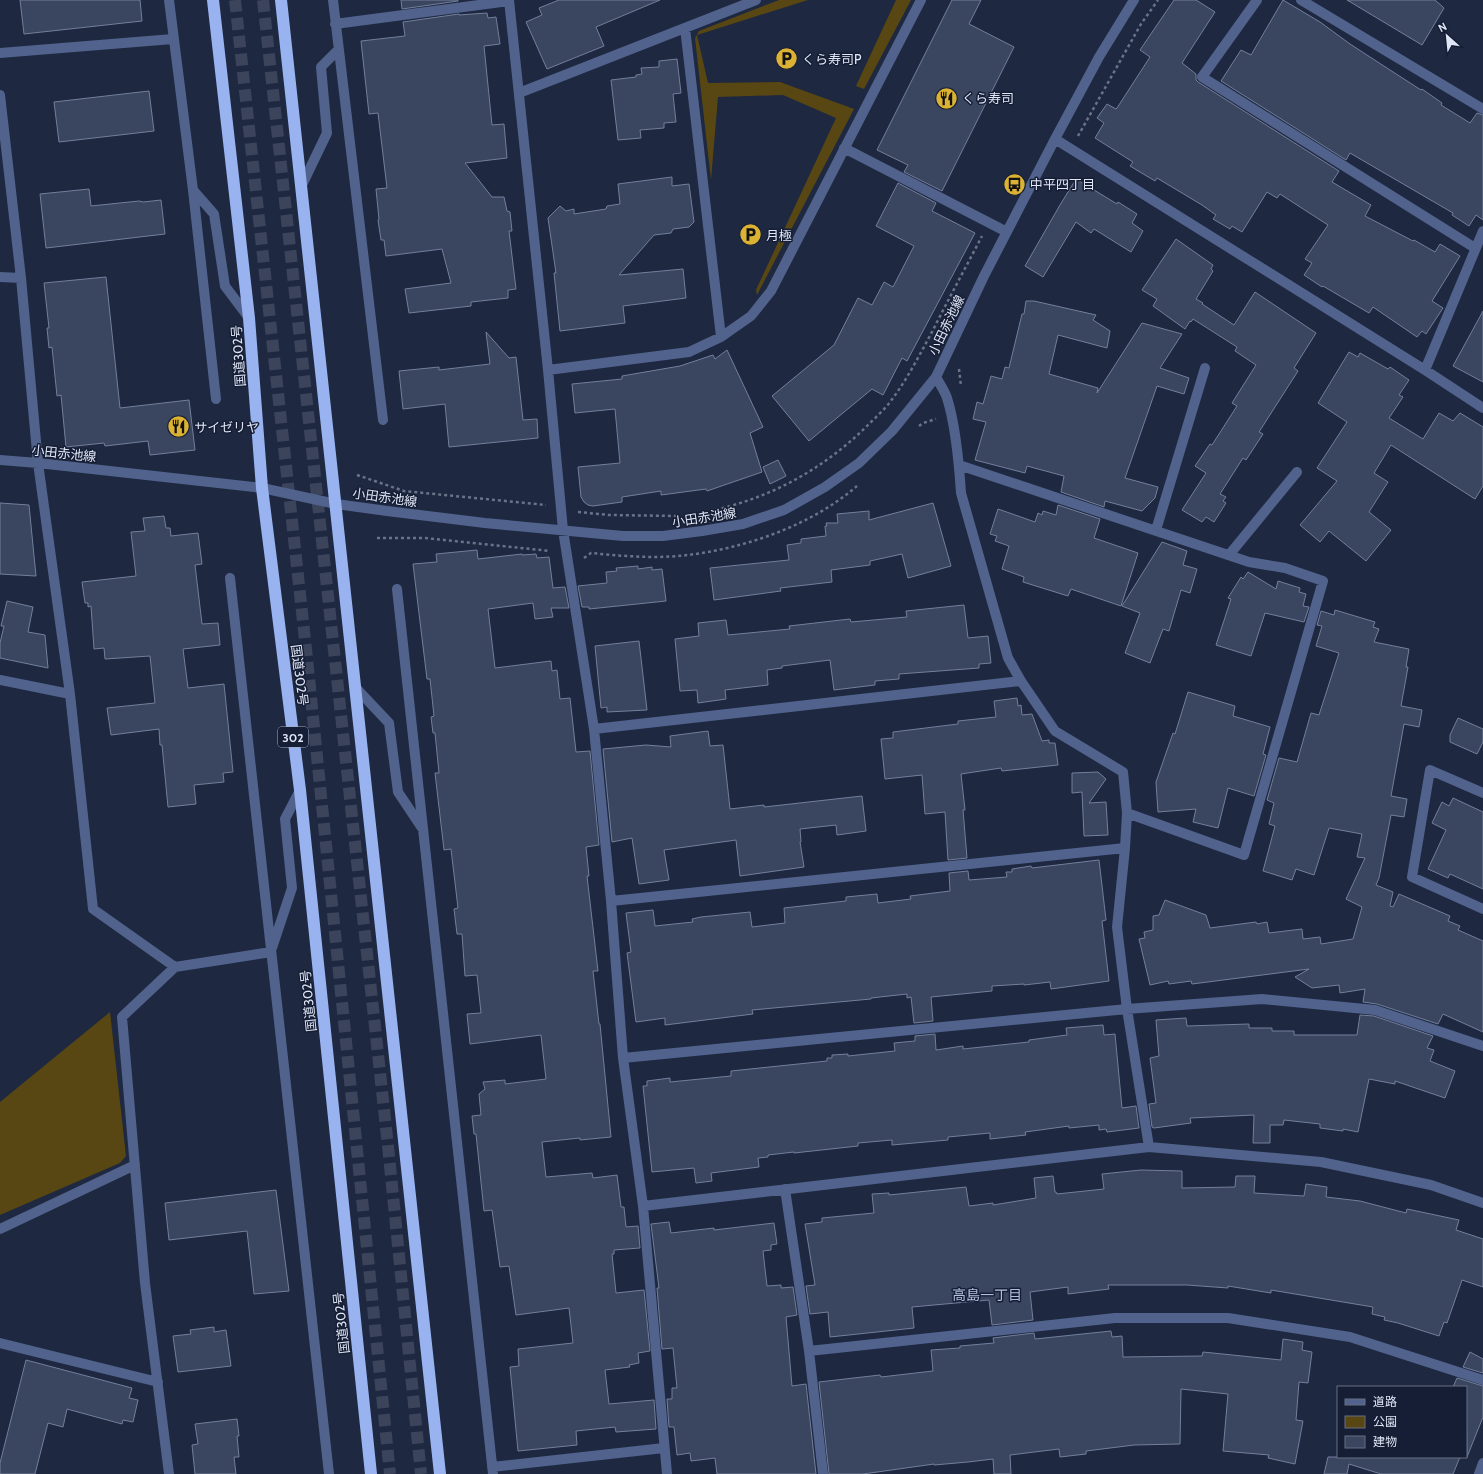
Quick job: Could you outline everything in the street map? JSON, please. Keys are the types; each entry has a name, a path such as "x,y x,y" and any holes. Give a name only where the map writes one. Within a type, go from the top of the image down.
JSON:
{"highway":[{"name":"国道302号","path":"212,0 249,318 262,488 300,790 371,1474"},
{"path":"281,0 440,1474"}],"street":[{"path":"169,0 193,190 216,399"},
{"path":"333,0 383,420"},
{"path":"335,24 509,0 548,370 563,530 594,729 611,901 623,1058 642,1206 667,1474"},
{"path":"518,94 756,0"},
{"path":"548,370 689,352 721,337 751,316 771,291 921,0"},
{"name":"小田赤池線","path":"0,460 262,488 336,504 485,523 623,536 663,536 743,524 784,510 825,487 859,463 892,431 936,377 984,276 1055,139 1099,57 1134,0"},
{"path":"1257,0 1202,77 1475,248"},
{"path":"1301,0 1483,109"},
{"path":"685,28 721,337"},
{"path":"0,53 173,39"},
{"path":"301,187 327,133 321,67 338,50"},
{"path":"0,95 21,278 38,463 70,694 93,908 175,967"},
{"path":"1055,139 1425,370 1483,408"},
{"path":"844,148 1007,232"},
{"path":"193,190 214,214 225,286 249,318"},
{"path":"1425,370 1483,231"},
{"path":"0,277 21,278"},
{"path":"1156,530 1205,368"},
{"path":"936,377 947,397 959,465 961,493 1008,658 1021,681 1055,731 1123,772 1127,813 1117,927 1127,1009 1149,1147"},
{"path":"959,465 1248,562 1285,568 1323,581 1244,855 1127,813"},
{"path":"1229,555 1297,472"},
{"path":"230,578 329,1474"},
{"path":"397,589 493,1470 664,1448"},
{"path":"0,680 70,694"},
{"path":"594,729 1021,681"},
{"path":"355,687 390,723 398,792 423,830"},
{"path":"1483,793 1430,770 1412,877 1483,909"},
{"path":"271,952 292,888 285,819 300,790"},
{"path":"611,901 1125,848"},
{"path":"170,1474 145,1283 122,1017 175,967 271,952"},
{"path":"623,1058 1127,1009 1262,999 1374,1010 1483,1046"},
{"path":"642,1206 1149,1147 1321,1162 1431,1185 1483,1203"},
{"path":"0,1229 135,1165"},
{"path":"785,1189 809,1351 823,1474"},
{"path":"809,1351 1115,1318 1228,1318 1350,1337 1483,1380"},
{"path":"0,1342 158,1382"},
{"path":"1479,1474 1483,1463"}],"path":[{"path":"1076,141 1141,24 1158,0"},
{"path":"709,512 745,502 777,490 804,475 829,459 879,414 889,403 917,359 984,232"},
{"path":"958,364 962,393"},
{"path":"357,475 404,491 552,506"},
{"path":"576,512 615,515 681,516"},
{"path":"377,538 425,538 556,552"}],"green space":[{"path":"779,0 808,0 697,35 708,83 780,82 854,109 757,295 756,290 836,118 783,95 718,97 711,180 695,38 699,31"},
{"path":"896,0 911,0 864,89 856,86"},
{"path":"110,1012 126,1156 120,1163 0,1215 0,1102"}],"building":[{"path":"20,0 140,0 142,21 24,34"},
{"path":"401,0 458,0 458,1 402,9"},
{"path":"559,0 660,0 596,27 604,46 547,69 526,22 542,15 539,8"},
{"name":"くら寿司","path":"952,0 981,0 969,24 1014,47 942,191 904,172 908,165 877,150"},
{"path":"1174,0 1196,0 1215,12 1182,63 1196,74 1196,80 1198,82 1339,171 1332,182 1371,205 1365,216 1435,252 1440,244 1460,256 1432,301 1443,308 1426,334 1422,331 1417,337 1373,307 1369,313 1323,286 1322,287 1304,275 1312,263 1305,259 1328,225 1280,194 1277,198 1267,192 1242,232 1232,226 1230,229 1213,219 1216,215 1202,205 1157,178 1155,181 1130,166 1133,162 1095,138 1104,123 1097,118 1107,104 1116,109 1117,108 1150,57 1140,50"},
{"path":"1283,0 1320,22 1350,44 1421,90 1422,89 1442,103 1441,105 1470,123 1477,113 1483,115 1483,220 1476,215 1469,226 1452,215 1453,213 1350,153 1346,160 1221,81 1241,50 1251,55"},
{"path":"1347,0 1435,0 1444,8 1422,45"},
{"path":"487,13 488,18 496,17 500,44 484,46 492,125 504,124 507,158 465,163 492,197 504,197 507,211 510,212 512,231 509,231 516,289 508,290 508,298 471,302 471,306 409,313 405,289 451,283 442,249 386,256 384,240 381,240 378,220 376,189 387,188 378,113 369,114 361,41 405,36 403,22 459,14"},
{"path":"677,59 681,93 673,94 676,122 664,123 664,128 640,130 641,138 618,140 611,80 636,77 636,75 642,74 641,68 659,67 659,61"},
{"path":"149,91 154,131 59,142 54,102"},
{"path":"672,177 672,186 689,184 694,222 689,227 673,229 671,233 654,235 619,275 683,269 686,298 623,306 625,323 560,331 554,273 556,273 548,218 560,206 566,211 574,209 574,214 606,209 607,206 620,204 618,184"},
{"path":"1076,179 1117,204 1118,202 1137,214 1132,223 1143,231 1131,252 1094,229 1091,233 1076,222 1043,277 1025,266"},
{"path":"898,183 936,203 932,211 975,233 907,361 902,358 883,395 872,389 809,441 772,396 834,345 858,298 872,305 884,282 893,287 914,246 876,226"},
{"path":"89,189 91,206 161,200 165,234 46,248 40,194"},
{"path":"1176,239 1213,265 1211,269 1213,271 1196,299 1203,303 1202,304 1234,325 1255,292 1316,333 1294,368 1298,371 1259,432 1263,434 1246,460 1243,458 1220,494 1226,497 1223,501 1226,503 1214,522 1206,517 1202,522 1182,510 1206,473 1195,466 1210,444 1212,445 1237,406 1232,403 1256,365 1235,351 1237,347 1193,319 1185,329 1153,306 1157,299 1142,290"},
{"path":"106,277 120,408 189,400 195,450 150,455 148,441 105,446 104,443 66,447 61,395 57,396 52,347 49,348 47,328 49,328 44,283"},
{"path":"1026,301 1034,301 1096,315 1093,320 1110,331 1107,348 1058,335 1049,374 1098,388 1097,393 1142,323 1182,334 1160,368 1189,378 1184,394 1157,386 1125,478 1158,487 1155,498 1142,511 1105,501 1104,507 1061,492 1064,476 1027,466 1025,473 975,460 986,422 973,419 977,402 983,404 991,376 1002,379 1005,367 1009,368 1022,314 1024,314"},
{"path":"1483,311 1483,382 1453,366"},
{"path":"486,332 509,358 516,357 523,420 537,419 538,438 449,447 445,404 403,409 399,371 439,367 439,370 490,364"},
{"path":"727,350 763,427 750,433 762,472 707,491 706,489 661,495 661,491 622,497 622,502 593,506 584,502 581,497 578,467 620,463 615,409 575,413 572,384 622,379 622,376 680,366 713,355 715,359"},
{"path":"1349,352 1358,357 1360,353 1388,369 1390,367 1409,380 1399,395 1403,397 1389,418 1423,439 1439,413 1453,421 1460,413 1483,427 1483,486 1475,499 1391,445 1374,473 1388,482 1369,512 1391,530 1366,561 1329,531 1320,542 1300,525 1337,481 1317,468 1347,422 1318,403"},
{"path":"778,460 786,476 770,484 763,467"},
{"path":"0,503 29,505 36,576 0,574"},
{"path":"933,503 951,566 908,578 902,554 870,561 870,565 831,570 832,582 780,588 781,591 714,600 710,568 789,560 787,545 801,543 801,539 826,536 826,523 838,523 837,514 869,511 869,520"},
{"path":"1058,505 1100,519 1094,538 1138,553 1121,606 1071,589 1068,596 1023,582 1024,577 1002,569 1009,546 995,541 997,536 990,534 998,509 1035,522 1038,513 1042,515 1043,511 1056,515"},
{"path":"164,516 166,528 170,528 171,536 198,533 202,564 195,565 202,624 218,623 220,645 183,649 188,688 224,684 233,772 223,773 224,782 194,785 196,804 168,807 159,729 111,735 107,708 155,703 150,656 105,659 104,648 94,649 91,606 88,607 88,603 85,603 82,582 136,576 131,532 145,531 143,518"},
{"path":"1162,542 1187,551 1183,565 1197,569 1190,593 1181,590 1169,631 1163,629 1150,663 1125,653 1140,613 1122,606"},
{"path":"477,550 478,559 522,554 536,554 537,558 549,557 553,588 565,587 569,608 551,608 553,617 535,619 533,603 488,609 495,668 551,661 552,671 557,670 560,699 570,698 576,752 590,751 599,845 586,847 589,876 587,876 598,971 593,971 600,1024 611,1137 580,1140 580,1138 542,1142 546,1177 592,1173 593,1178 617,1175 621,1207 624,1207 626,1227 638,1226 640,1248 614,1250 614,1254 612,1254 616,1293 644,1290 650,1351 638,1353 639,1363 629,1365 630,1367 605,1370 609,1404 654,1400 656,1429 616,1432 615,1427 576,1431 577,1445 518,1451 510,1367 519,1366 518,1349 573,1343 569,1308 516,1315 509,1266 500,1267 492,1210 484,1211 476,1134 474,1134 472,1116 481,1115 479,1094 485,1089 483,1082 505,1080 505,1084 546,1079 541,1035 470,1044 467,1014 481,1013 477,975 465,976 462,934 457,934 454,909 458,908 451,849 444,850 435,773 439,773 435,733 433,733 431,717 434,716 430,679 427,679 413,564 437,562 436,554"},
{"path":"638,566 638,569 652,567 652,570 662,569 666,601 589,609 589,607 582,607 578,586 607,583 606,572 617,571 616,568"},
{"path":"1248,572 1276,589 1278,581 1300,588 1299,592 1306,594 1303,606 1309,607 1304,622 1265,613 1251,656 1216,645 1231,599 1228,598 1241,577 1243,579"},
{"path":"7,601 33,607 28,632 45,635 48,668 0,658 0,643 4,626 1,626"},
{"path":"964,605 968,638 988,636 991,663 979,664 979,668 899,674 899,679 875,681 875,685 834,690 830,660 782,666 782,668 767,670 768,685 725,690 726,699 698,703 697,690 680,691 675,639 699,636 698,623 726,620 728,635 790,629 789,626 850,619 851,622 907,617 906,611"},
{"path":"1335,610 1375,622 1373,627 1379,629 1374,642 1409,649 1406,667 1408,667 1401,706 1422,710 1419,727 1404,724 1391,796 1407,799 1404,817 1391,815 1379,878 1376,885 1393,892 1390,906 1393,907 1399,894 1450,916 1448,921 1460,926 1458,930 1483,941 1483,1032 1443,1014 1438,1024 1377,1004 1363,1002 1365,989 1340,993 1339,985 1312,988 1295,977 1309,969 1192,984 1191,981 1169,984 1168,981 1150,985 1139,939 1145,938 1144,932 1153,930 1153,916 1159,915 1165,900 1206,915 1210,928 1267,922 1269,933 1302,929 1303,939 1320,937 1321,944 1353,939 1362,907 1346,899 1365,858 1357,857 1362,834 1329,828 1314,875 1296,869 1292,880 1263,871 1275,826 1269,824 1274,803 1267,800 1279,758 1297,762 1311,713 1319,715 1339,653 1316,646 1322,626 1317,625 1321,611 1334,615"},
{"path":"639,641 647,710 607,712 607,707 601,708 595,646"},
{"path":"1188,692 1235,706 1233,716 1270,727 1263,754 1266,755 1254,796 1228,788 1218,828 1193,822 1196,809 1158,812 1156,782 1173,733 1175,734"},
{"path":"1017,698 1018,706 1021,705 1022,715 1032,714 1042,741 1049,740 1049,743 1055,743 1058,765 1002,771 1001,768 961,774 965,810 963,810 967,858 948,860 945,812 925,814 922,775 885,779 881,739 893,738 893,732 958,724 958,721 996,717 994,701"},
{"path":"1458,718 1483,729 1483,742 1477,754 1450,742 1450,735"},
{"path":"708,731 710,746 723,745 730,809 764,805 764,807 862,796 866,831 837,835 836,825 800,829 800,842 804,867 740,876 736,840 664,850 669,880 639,884 632,838 612,842 603,749 646,745 671,747 670,736"},
{"path":"1098,772 1106,779 1089,803 1106,802 1108,835 1084,836 1082,792 1072,793 1072,773"},
{"path":"1453,798 1483,812 1483,889 1450,874 1448,878 1428,869 1446,830 1432,823 1442,802 1449,806"},
{"path":"1099,860 1106,920 1102,921 1109,981 1051,989 1050,982 1024,985 992,986 992,991 931,997 933,1021 914,1023 911,997 907,998 907,994 871,999 752,1010 753,1014 665,1025 665,1018 636,1022 627,953 631,952 626,913 653,910 655,926 693,922 692,919 701,917 750,912 752,927 785,923 784,908 846,901 846,897 877,894 878,903 911,899 910,896 950,891 949,873 968,871 969,880 1007,877 1006,872 1012,872 1012,869"},
{"path":"1360,1015 1374,1016 1433,1036 1427,1048 1434,1050 1430,1061 1455,1071 1445,1098 1395,1081 1395,1084 1369,1079 1358,1132 1343,1129 1343,1131 1320,1128 1320,1124 1284,1120 1283,1125 1270,1125 1270,1143 1253,1143 1254,1115 1190,1118 1191,1123 1152,1127 1149,1104 1156,1103 1150,1058 1159,1056 1156,1020 1186,1018 1187,1026 1249,1024 1249,1028 1272,1028 1272,1031 1294,1031 1294,1035 1357,1035"},
{"path":"1103,1025 1104,1035 1115,1034 1122,1108 1136,1106 1139,1128 1107,1132 1106,1129 1099,1130 1099,1125 1069,1128 1069,1126 1025,1132 1026,1135 990,1139 990,1133 948,1137 948,1140 892,1145 892,1140 858,1143 858,1146 768,1155 768,1157 758,1158 759,1167 711,1173 712,1181 696,1183 694,1168 652,1172 643,1086 647,1086 647,1081 670,1078 670,1082 731,1076 731,1071 827,1061 827,1058 832,1058 832,1055 848,1054 848,1056 895,1051 894,1043 915,1041 915,1036 935,1034 936,1050 963,1046 963,1049 1029,1042 1029,1040 1067,1035 1066,1028"},
{"path":"1141,1170 1182,1171 1182,1188 1235,1187 1236,1176 1255,1176 1254,1193 1304,1196 1306,1184 1327,1187 1326,1197 1360,1201 1406,1213 1407,1209 1459,1220 1456,1230 1483,1239 1483,1287 1462,1280 1447,1323 1444,1322 1439,1336 1384,1320 1385,1317 1372,1314 1373,1307 1271,1290 1271,1293 1228,1286 1228,1288 1187,1285 1108,1285 1109,1289 1068,1294 1068,1287 1030,1292 1033,1320 992,1325 989,1300 912,1307 914,1328 830,1337 828,1312 810,1314 806,1286 815,1285 805,1224 822,1222 822,1218 874,1213 872,1194 889,1193 889,1195 966,1187 969,1206 993,1203 993,1205 1036,1198 1034,1178 1053,1176 1055,1192 1057,1194 1104,1189 1102,1174"},
{"path":"276,1190 289,1291 254,1294 247,1231 169,1240 165,1203"},
{"path":"669,1222 671,1233 774,1223 777,1244 771,1245 771,1250 763,1251 767,1286 781,1285 781,1288 793,1287 797,1315 786,1317 792,1386 806,1384 816,1474 717,1474 715,1458 691,1461 690,1453 677,1455 674,1427 669,1427 667,1399 672,1399 672,1388 677,1388 673,1348 662,1349 657,1288 659,1288 651,1224"},
{"path":"214,1327 214,1332 226,1330 231,1366 178,1372 173,1336 191,1334 190,1330"},
{"path":"1111,1331 1112,1337 1122,1336 1123,1357 1202,1356 1203,1352 1281,1360 1283,1339 1303,1342 1302,1350 1312,1352 1308,1383 1299,1382 1296,1420 1303,1421 1295,1464 1268,1458 1269,1455 1223,1451 1228,1394 1181,1389 1180,1444 1134,1445 1086,1451 1086,1454 1060,1457 1059,1449 1010,1455 1011,1474 994,1474 993,1459 934,1464 863,1474 829,1474 819,1382 933,1371 931,1350 960,1348 960,1346 994,1343 993,1338 1034,1333 1035,1339"},
{"path":"1470,1352 1483,1359 1483,1373 1463,1367"},
{"path":"26,1360 132,1388 129,1398 138,1400 133,1422 123,1420 122,1424 67,1409 63,1427 48,1423 35,1474 0,1474 0,1463"},
{"path":"1457,1378 1483,1386 1483,1417 1467,1457 1467,1386 1453,1386"},
{"path":"237,1419 239,1457 234,1457 236,1474 195,1474 192,1445 198,1444 195,1424"},
{"path":"1328,1457 1460,1458 1453,1474 1381,1474 1349,1464 1347,1474 1324,1474"}],"tunnel":[{"path":"235,0 307,658 390,1474"},
{"path":"263,0 388,1146 421,1474"}],"place":[{"name":"くら寿司P","path":"786,59"},
{"name":"くら寿司","path":"946,98"},
{"name":"中平四丁目","path":"1015,184"},
{"name":"月極","path":"750,235"},
{"name":"サイゼリヤ","path":"178,427"}],"district":[{"name":"高島一丁目","path":"987,1295"}]}
